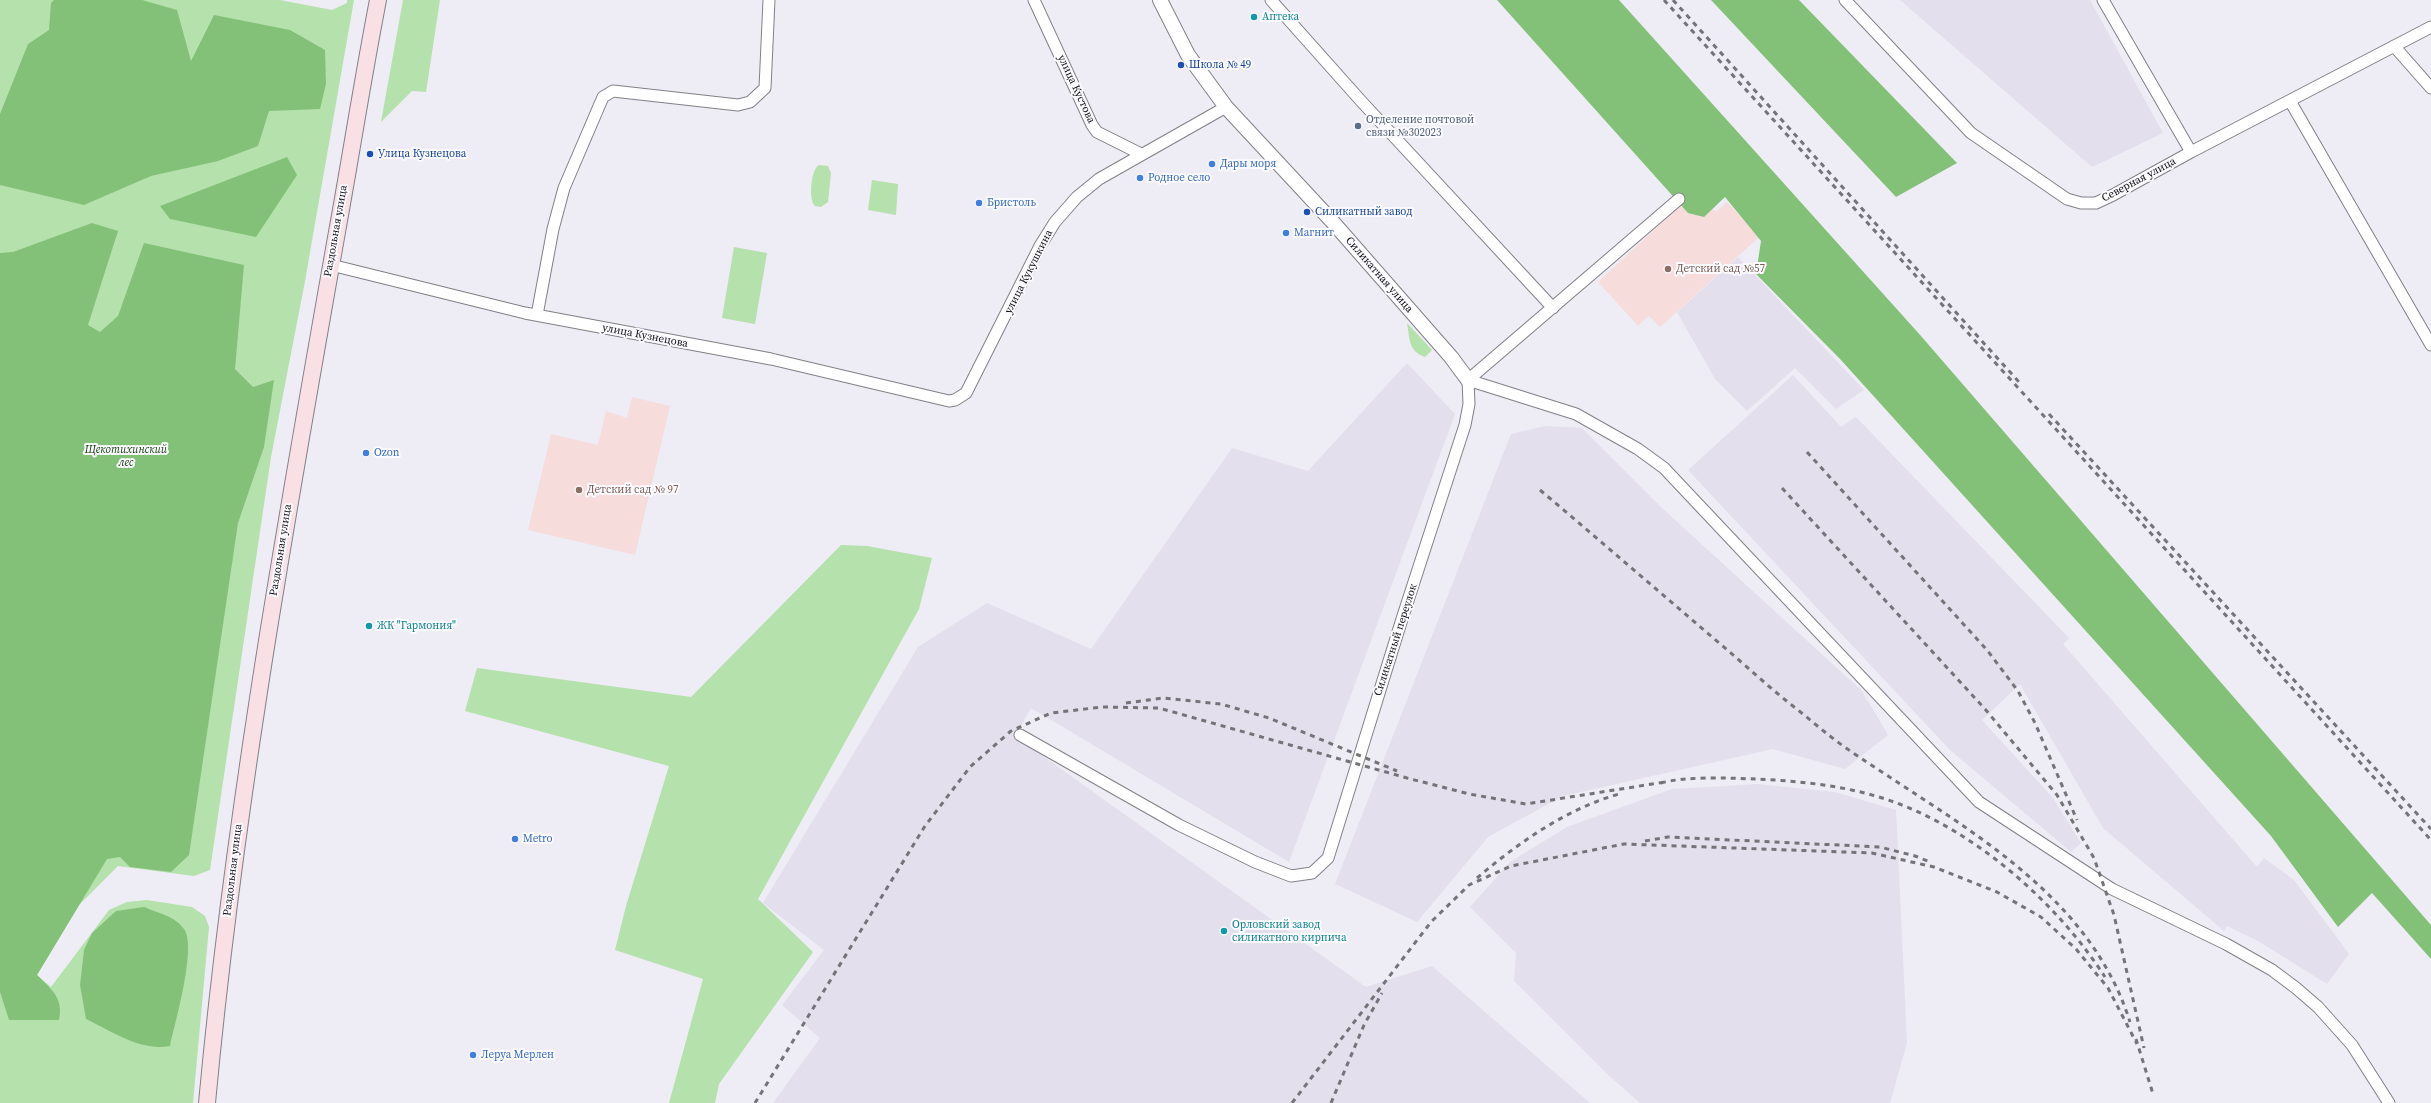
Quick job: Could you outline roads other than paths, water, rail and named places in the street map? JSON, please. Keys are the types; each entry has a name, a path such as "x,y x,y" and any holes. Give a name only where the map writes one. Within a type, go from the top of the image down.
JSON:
{"main road":[{"name":"Раздольная улица","path":"207,1103 219,979 254,715 286,514 378,0"}],"street":[{"path":"537,315 553,229 564,188 603,97 612,91 738,104 750,102 766,88 770,0"},
{"name":"улица Кустова","path":"1034,0 1092,125 1098,132 1141,154"},
{"name":"Силикатная улица","path":"1160,0 1188,55 1226,107 1331,220 1451,357 1468,380"},
{"path":"1272,0 1361,101 1553,308"},
{"name":"Северная улица","path":"1845,0 1971,133 2067,199 2081,203 2096,203 2431,27"},
{"path":"2103,0 2191,152"},
{"path":"2394,46 2431,88"},
{"path":"2290,101 2431,345"},
{"name":"улица Кукушкина","path":"960,398 970,387 1040,246 1055,222 1077,197 1099,179 1226,107"},
{"path":"1468,380 1679,199"},
{"name":"улица Кузнецова","path":"331,265 537,315 771,359 949,401 960,398"},
{"path":"1468,380 1576,414 1638,448 1664,468 1979,802 2112,889 2226,944 2272,970 2318,1007 2352,1045 2390,1103"},
{"name":"Силикатный переулок","path":"1020,735 1180,825 1255,862 1291,876 1312,873 1328,858 1400,627 1466,425 1469,404 1468,380"}],"railway":[{"path":"1664,0 2431,840"},
{"path":"1673,0 2019,382"},
{"path":"2049,414 2431,829"},
{"path":"1807,452 1987,650 2018,691 2035,723 2077,820"},
{"path":"1782,488 1985,709 2057,795 2094,858 2114,915 2144,1048"},
{"path":"1540,490 1776,692 1828,734 1846,748 1972,832 2012,862 2050,896 2083,933 2110,975 2130,1022"},
{"path":"1126,703 1163,698 1221,704 1269,718 1397,771"},
{"path":"755,1103 925,826 970,767 1011,731 1051,713 1102,707 1159,708 1407,778 1469,794 1526,804 1665,782"},
{"path":"1661,783 1683,779 1720,778 1772,780 1825,785 1877,796 1925,815 1985,851 2013,873 2064,923 2105,977"},
{"path":"1477,878 1509,852 1544,828 1599,800 1619,794"},
{"path":"1645,841 1668,837 1880,847 1915,856 1930,862"},
{"path":"1292,1103 1431,922 1469,885 1511,866 1624,844 1872,853 1934,867 1997,892 2041,917 2076,949 2108,988 2137,1044"},
{"path":"1331,1103 1364,1025 1382,993"},
{"path":"2136,1039 2153,1094"}],"place":[{"name":"Аптека","path":"1254,17"},
{"name":"Школа № 49","path":"1181,65"},
{"name":"Отделение почтовой связи №302023","path":"1358,126"},
{"name":"Улица Кузнецова","path":"370,154"},
{"name":"Дары моря","path":"1212,164"},
{"name":"Родное село","path":"1140,178"},
{"name":"Бристоль","path":"979,203"},
{"name":"Силикатный завод","path":"1307,212"},
{"name":"Магнит","path":"1286,233"},
{"name":"Детский сад №57","path":"1668,269"},
{"name":"Ozon","path":"366,453"},
{"name":"Детский сад № 97","path":"579,490"},
{"name":"ЖК \"Гармония\"","path":"369,626"},
{"name":"Metro","path":"515,839"},
{"name":"Орловский завод силикатного кирпича","path":"1224,931"},
{"name":"Леруа Мерлен","path":"473,1055"}],"park label":[{"name":"Щекотихинский лес","path":"126,456"}]}
